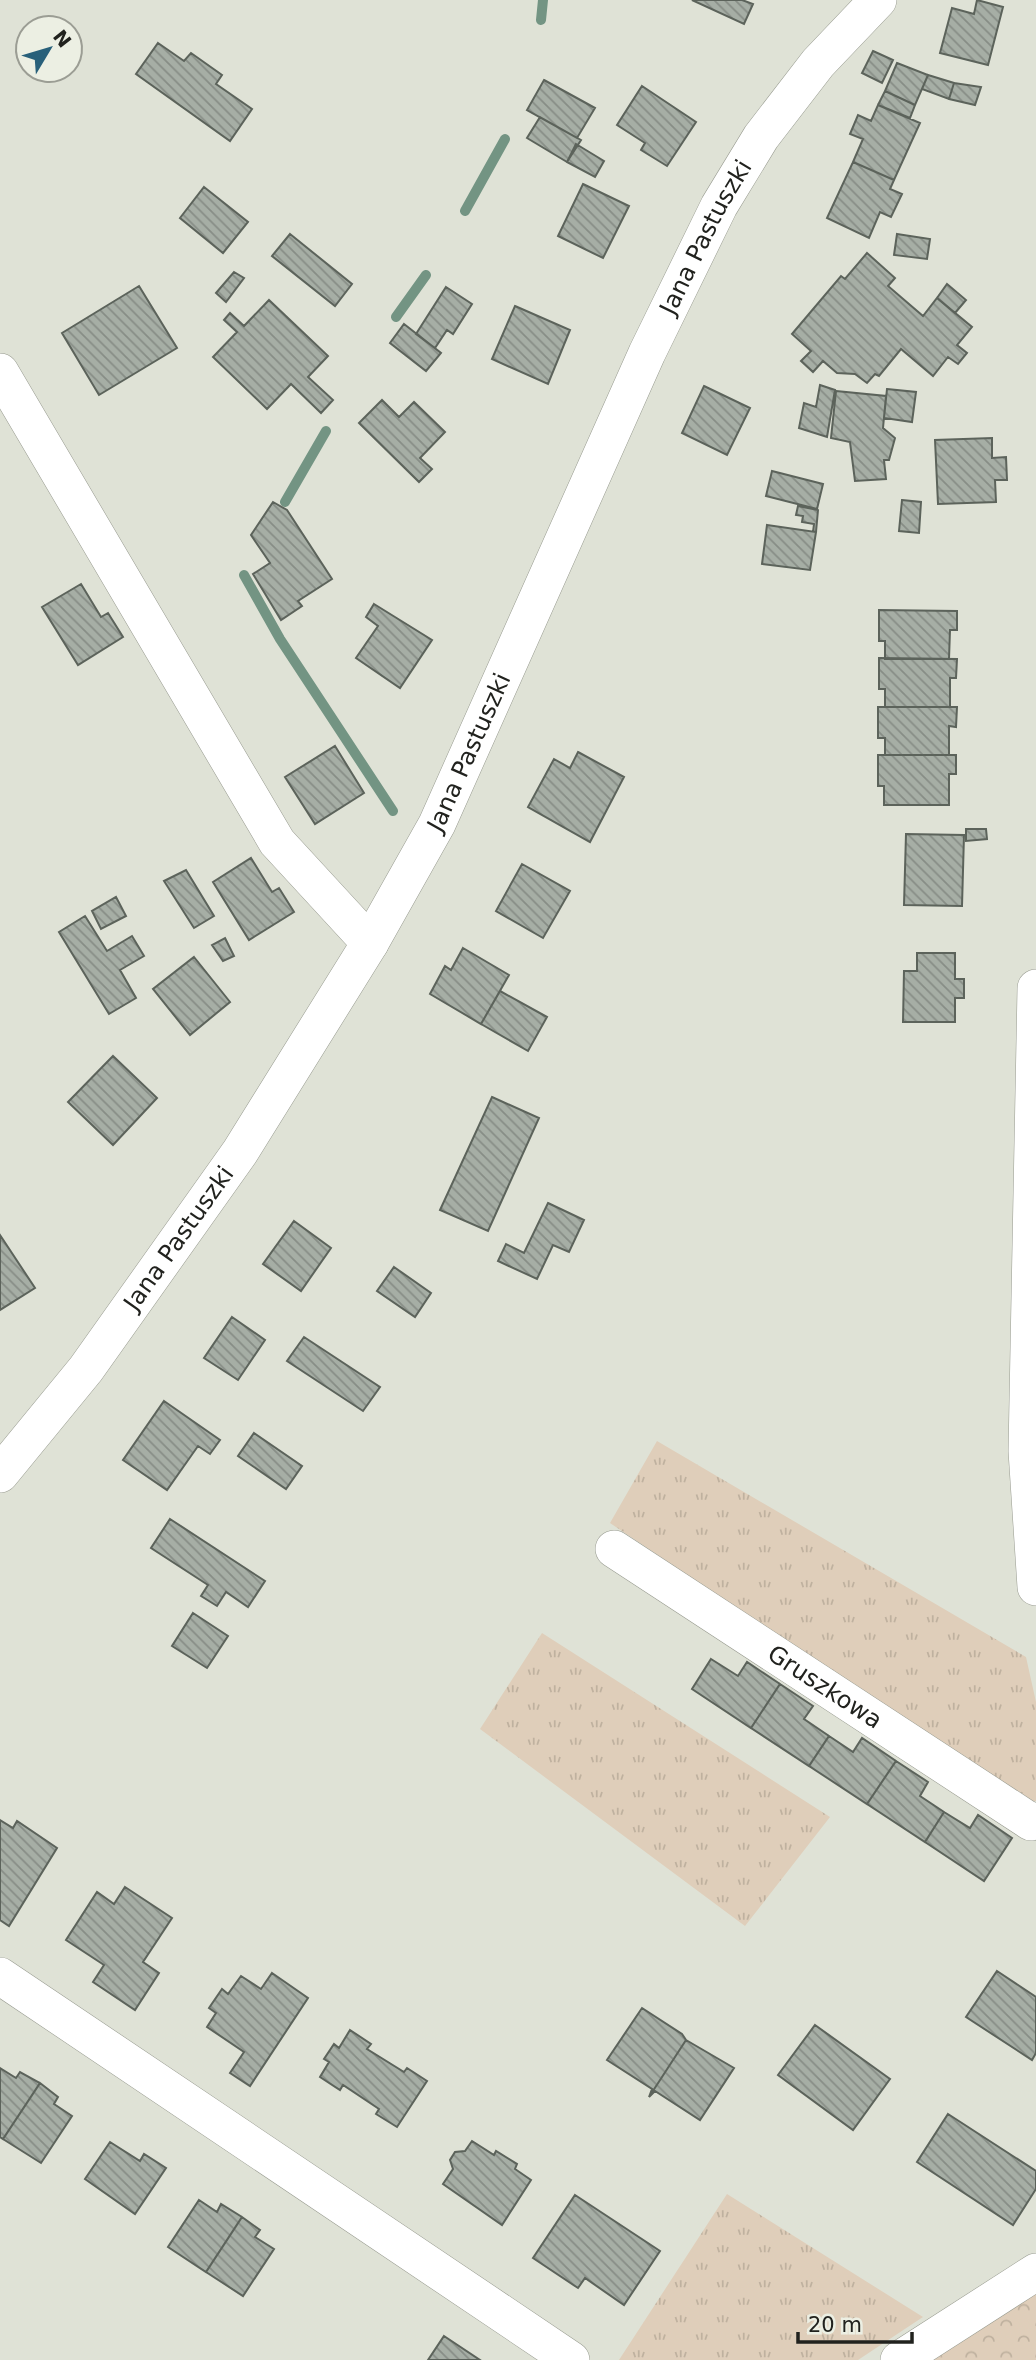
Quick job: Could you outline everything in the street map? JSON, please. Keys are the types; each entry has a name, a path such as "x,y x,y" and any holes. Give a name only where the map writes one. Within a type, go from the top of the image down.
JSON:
{"street":[{"name":"Jana Pastuszki","path":"0,1474 86,1369 240,1152 370,943 443,812 647,354 719,206 761,137 818,63 878,0"},
{"path":"0,372 277,842 370,943"},
{"path":"1036,988 1027,1451 1036,1587"},
{"name":"Gruszkowa","path":"614,1549 1031,1822 1036,1821"},
{"path":"0,1976 571,2360"},
{"path":"899,2360 1036,2272"}],"green space":[{"path":"657,1441 1026,1657 1036,1702 1036,1801 1026,1803 610,1523"},
{"path":"542,1633 830,1817 745,1926 480,1729"},
{"path":"727,2194 923,2317 858,2360 619,2360"},
{"path":"1036,2263 1036,2360 889,2360"}],"building":[{"path":"692,0 742,0 753,4 744,24"},
{"path":"977,0 1003,7 988,65 940,53 952,8 974,14"},
{"path":"158,43 184,61 191,53 222,75 216,84 252,109 230,141 136,74"},
{"path":"873,51 893,60 882,83 862,73"},
{"path":"897,63 928,75 915,105 885,91"},
{"path":"928,75 954,83 949,99 922,89"},
{"path":"544,80 595,108 577,138 527,110"},
{"path":"954,83 981,87 975,105 949,99"},
{"path":"642,86 696,122 667,166 641,150 645,143 617,125"},
{"path":"885,91 915,105 910,118 878,105"},
{"path":"878,105 920,123 894,180 853,162 863,139 850,134 858,115 871,121"},
{"path":"540,117 581,140 567,162 527,138"},
{"path":"576,144 604,161 595,177 567,162"},
{"path":"853,162 894,180 890,189 902,194 891,217 880,212 869,238 827,218"},
{"path":"583,184 629,206 603,258 558,236"},
{"path":"204,187 248,222 223,253 180,218"},
{"path":"290,234 352,284 335,306 272,256"},
{"path":"897,234 930,239 927,259 894,255"},
{"path":"867,253 895,278 888,286 923,316 937,298 972,327 957,345 967,353 958,364 948,357 933,376 901,349 879,376 875,374 867,383 855,374 837,373 823,361 813,372 801,361 811,351 792,334 841,276 845,279"},
{"path":"234,272 244,278 226,302 216,293"},
{"path":"947,284 966,300 955,313 937,298"},
{"path":"139,286 177,348 99,395 62,333"},
{"path":"446,287 472,304 453,334 447,330 435,348 416,334"},
{"path":"269,300 328,356 308,377 333,400 321,413 291,384 267,409 213,357 237,332 224,320 230,313 244,326"},
{"path":"515,306 570,330 548,384 492,359"},
{"path":"404,324 441,353 426,371 390,343"},
{"path":"820,385 835,390 827,437 799,428 804,403 816,407"},
{"path":"704,386 750,408 727,455 682,433"},
{"path":"887,389 916,392 912,422 884,418"},
{"path":"836,391 886,396 883,428 895,438 889,460 884,460 886,479 855,481 850,442 831,438"},
{"path":"382,400 399,417 414,402 445,432 420,458 432,469 419,482 359,423"},
{"path":"992,438 992,458 1006,457 1007,480 995,480 996,502 938,504 935,440"},
{"path":"772,471 823,484 817,509 766,496"},
{"path":"902,500 921,502 919,533 899,531"},
{"path":"273,502 287,510 332,579 298,601 302,606 281,620 253,574 270,563 251,535"},
{"path":"798,506 818,510 816,532 813,532 814,524 802,522 803,516 796,515"},
{"path":"767,525 816,532 810,570 762,564"},
{"path":"81,584 101,617 108,613 123,637 78,665 42,607"},
{"path":"374,604 432,640 400,688 356,658 378,626 366,617"},
{"path":"879,610 957,611 957,630 950,630 949,659 885,659 885,641 879,641"},
{"path":"879,658 957,659 956,678 950,678 950,707 885,707 885,689 879,689"},
{"path":"878,707 957,707 956,727 949,726 949,755 885,755 885,738 878,738"},
{"path":"335,746 364,793 315,824 285,777"},
{"path":"578,752 624,777 590,842 528,807 554,759 570,768"},
{"path":"878,755 956,755 956,774 949,774 949,805 884,805 884,786 878,786"},
{"path":"966,829 986,829 987,839 966,841"},
{"path":"906,834 964,835 962,906 904,905"},
{"path":"251,858 272,892 279,888 294,912 249,940 213,882"},
{"path":"522,864 570,891 543,938 496,911"},
{"path":"186,870 214,916 194,928 164,881"},
{"path":"116,897 126,916 101,929 92,911"},
{"path":"85,916 107,951 132,936 144,956 120,970 136,998 109,1014 59,932"},
{"path":"225,938 234,956 223,961 212,945"},
{"path":"463,948 509,975 481,1024 430,994 445,966 451,970"},
{"path":"917,953 955,953 955,979 964,979 964,998 955,998 955,1022 903,1022 904,971 917,971"},
{"path":"194,957 230,1002 190,1035 153,989"},
{"path":"500,991 547,1017 528,1051 481,1024"},
{"path":"113,1056 157,1098 113,1145 68,1102"},
{"path":"492,1097 539,1118 488,1231 440,1210"},
{"path":"548,1203 584,1220 569,1252 553,1245 537,1279 498,1261 506,1244 524,1253"},
{"path":"294,1221 331,1248 301,1291 263,1264"},
{"path":"0,1235 35,1288 0,1310"},
{"path":"394,1267 431,1293 415,1317 377,1291"},
{"path":"232,1317 265,1340 238,1380 204,1358"},
{"path":"304,1337 380,1387 363,1411 287,1361"},
{"path":"164,1401 220,1440 210,1454 198,1446 167,1490 123,1460"},
{"path":"254,1433 302,1466 286,1489 238,1456"},
{"path":"170,1519 265,1581 248,1607 226,1592 217,1606 201,1596 208,1585 151,1548"},
{"path":"193,1613 228,1636 207,1668 172,1646"},
{"path":"711,1659 738,1676 747,1662 780,1684 751,1728 692,1689"},
{"path":"780,1684 813,1706 804,1719 829,1736 809,1766 751,1728"},
{"path":"829,1736 853,1752 862,1738 896,1761 867,1804 809,1766"},
{"path":"896,1761 928,1782 920,1796 944,1812 925,1842 867,1804"},
{"path":"944,1812 970,1828 978,1815 1012,1838 984,1881 925,1842"},
{"path":"0,1820 13,1828 17,1821 57,1848 9,1926 0,1920"},
{"path":"125,1887 172,1918 143,1962 159,1973 135,2010 93,1982 104,1965 66,1940 97,1892 114,1904"},
{"path":"997,1971 1036,1997 1036,2053 1032,2060 966,2017"},
{"path":"272,1973 308,1998 250,2086 230,2073 244,2052 207,2027 216,2013 209,2008 222,1989 228,1994 241,1976 261,1989"},
{"path":"642,2008 682,2034 686,2040 649,2097 652,2089 607,2060"},
{"path":"815,2025 890,2079 853,2130 778,2075"},
{"path":"350,2030 371,2044 367,2049 404,2072 407,2068 427,2081 397,2127 376,2114 379,2109 343,2085 340,2090 320,2077 329,2062 324,2059 334,2044 339,2048"},
{"path":"686,2040 734,2068 700,2120 655,2091 649,2097"},
{"path":"0,2068 16,2078 20,2072 40,2083 3,2139 0,2137"},
{"path":"40,2083 58,2097 54,2104 72,2116 41,2163 3,2139"},
{"path":"948,2114 1036,2171 1036,2189 1013,2225 917,2162"},
{"path":"472,2141 494,2155 496,2151 517,2164 515,2169 531,2180 502,2225 443,2184 453,2169 450,2160 455,2152 465,2151"},
{"path":"110,2142 140,2161 144,2154 166,2168 135,2214 85,2179"},
{"path":"575,2195 660,2251 624,2305 585,2278 578,2288 533,2258"},
{"path":"199,2200 217,2212 221,2204 242,2217 206,2272 168,2247"},
{"path":"242,2217 260,2230 255,2237 274,2249 243,2296 206,2272"},
{"path":"444,2336 480,2360 428,2360"}],"waterway":[{"path":"541,20 543,0"},
{"path":"465,211 505,139"},
{"path":"396,317 426,275"},
{"path":"285,502 326,431"},
{"path":"244,575 280,639 393,811"}]}
